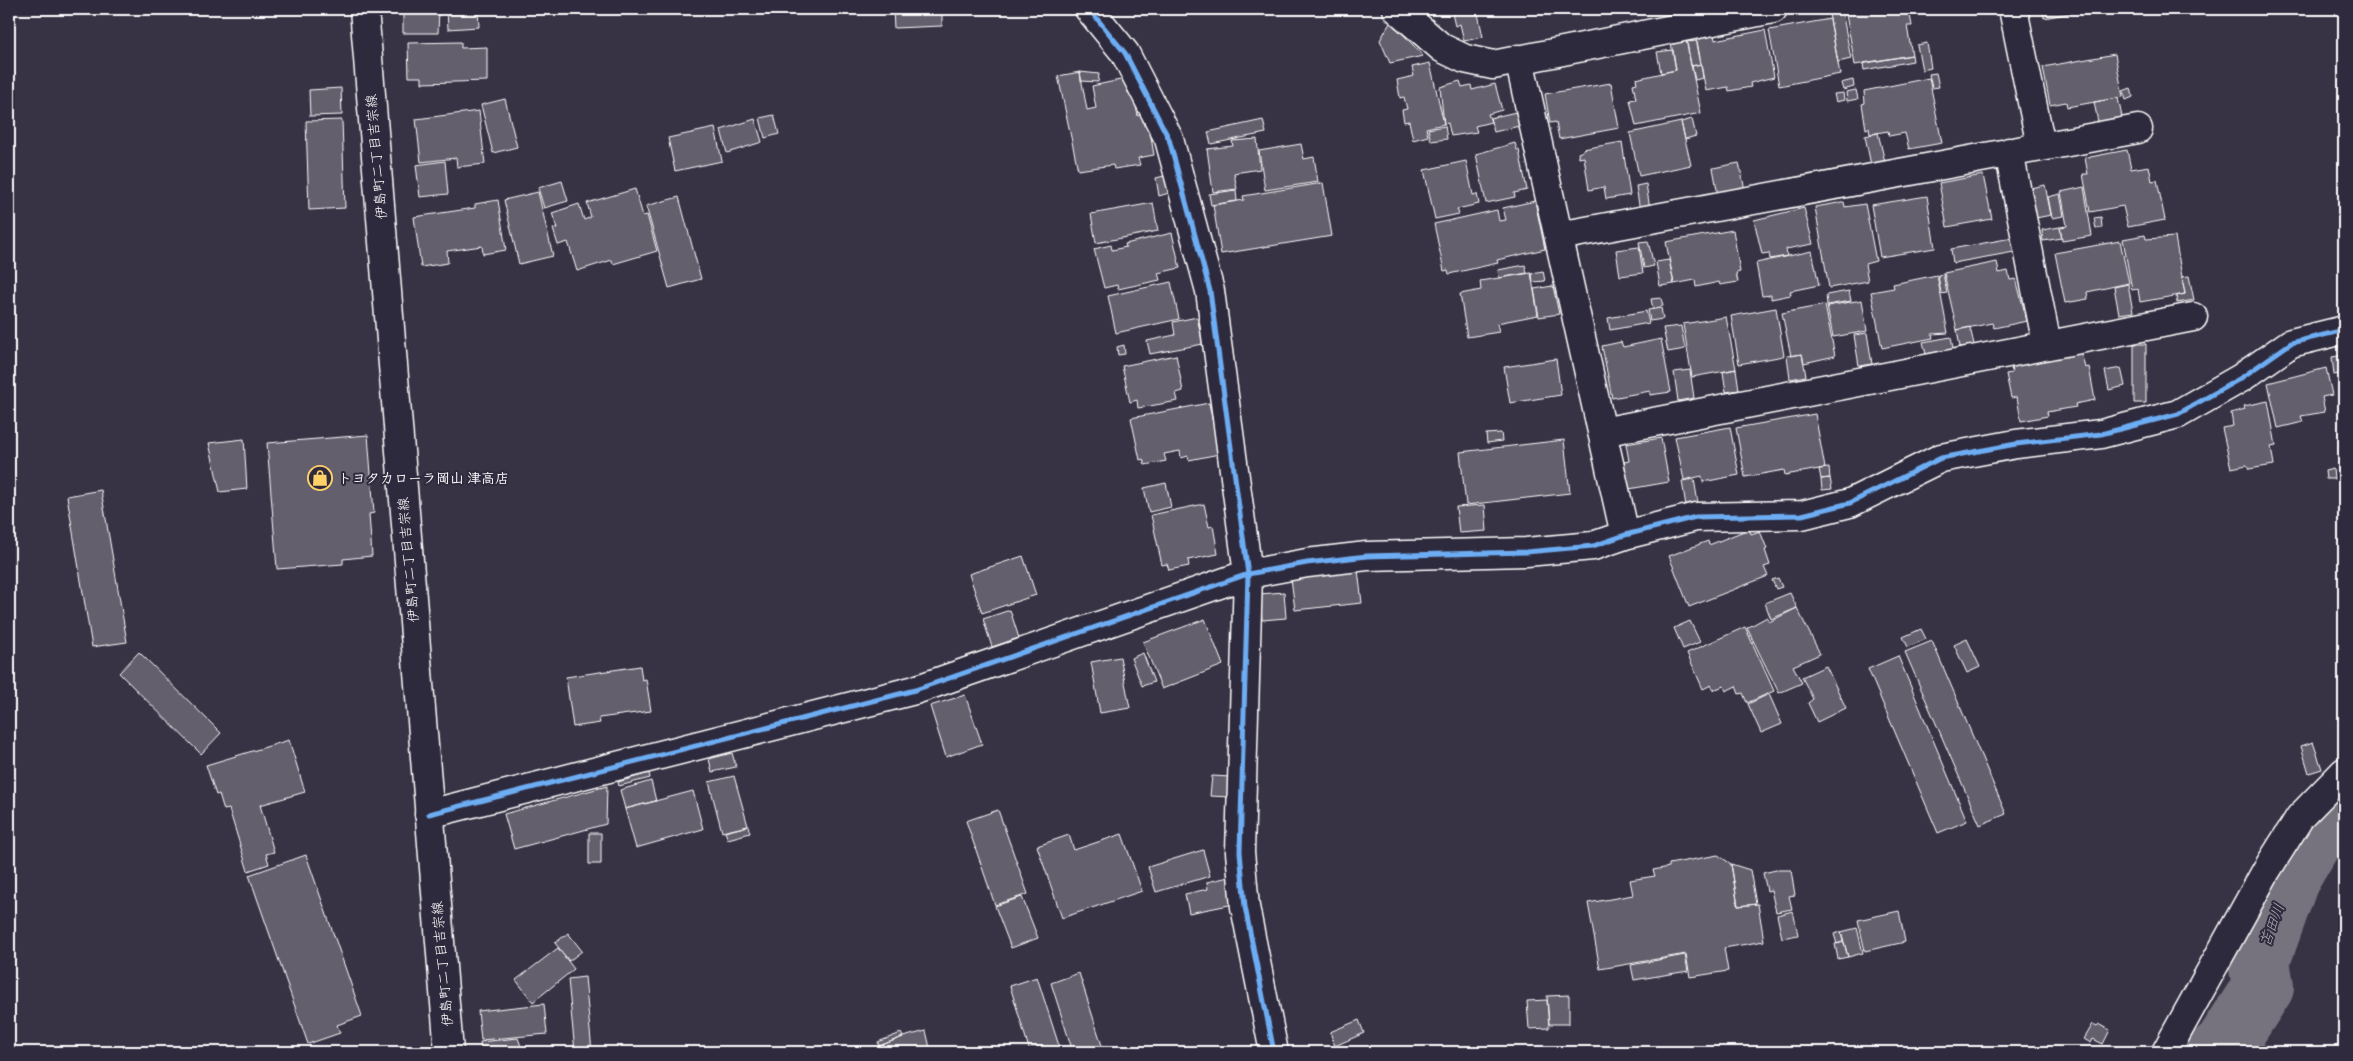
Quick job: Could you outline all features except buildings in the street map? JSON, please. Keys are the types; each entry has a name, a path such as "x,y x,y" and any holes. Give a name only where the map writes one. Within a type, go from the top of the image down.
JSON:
{"street":[{"name":"伊島町二丁目吉宗線","path":"364,9 449,1052"},
{"path":"1089,9 1125,54 1170,138 1210,291 1248,574 1240,852 1246,907 1274,1052"},
{"path":"1397,9 1442,48 1465,59 1493,65 1773,9"},
{"path":"2013,9 2041,146"},
{"path":"1519,59 1626,535"},
{"path":"1559,236 2138,129"},
{"path":"2009,152 2047,345"},
{"path":"1602,432 2193,317"},
{"path":"429,814 915,690 1248,574 1306,563 1367,556 1526,552 1593,546 1626,535 1696,517 1802,516 1850,503 1940,458 2016,444 2101,434 2178,414 2241,378 2291,343 2344,330"},
{"path":"2166,1052 2266,872 2300,817 2344,772"}],"waterway":[{"name":"苫田川","path":"2218,1052 2225,1046 2263,987 2259,961 2288,880 2316,832 2344,801"}],"cycle path":[{"path":"1089,9 1125,53 1169,139 1210,291 1248,574 1240,852 1245,907 1274,1052"},
{"path":"429,814 915,690 1248,574 1307,563 1367,556 1526,552 1593,546 1625,535 1696,517 1802,515 1850,503 1941,458 2016,444 2101,434 2178,414 2241,378 2291,343 2344,330"}],"place":[{"name":"トヨタカローラ岡山 津高店","path":"320,478"}]}
